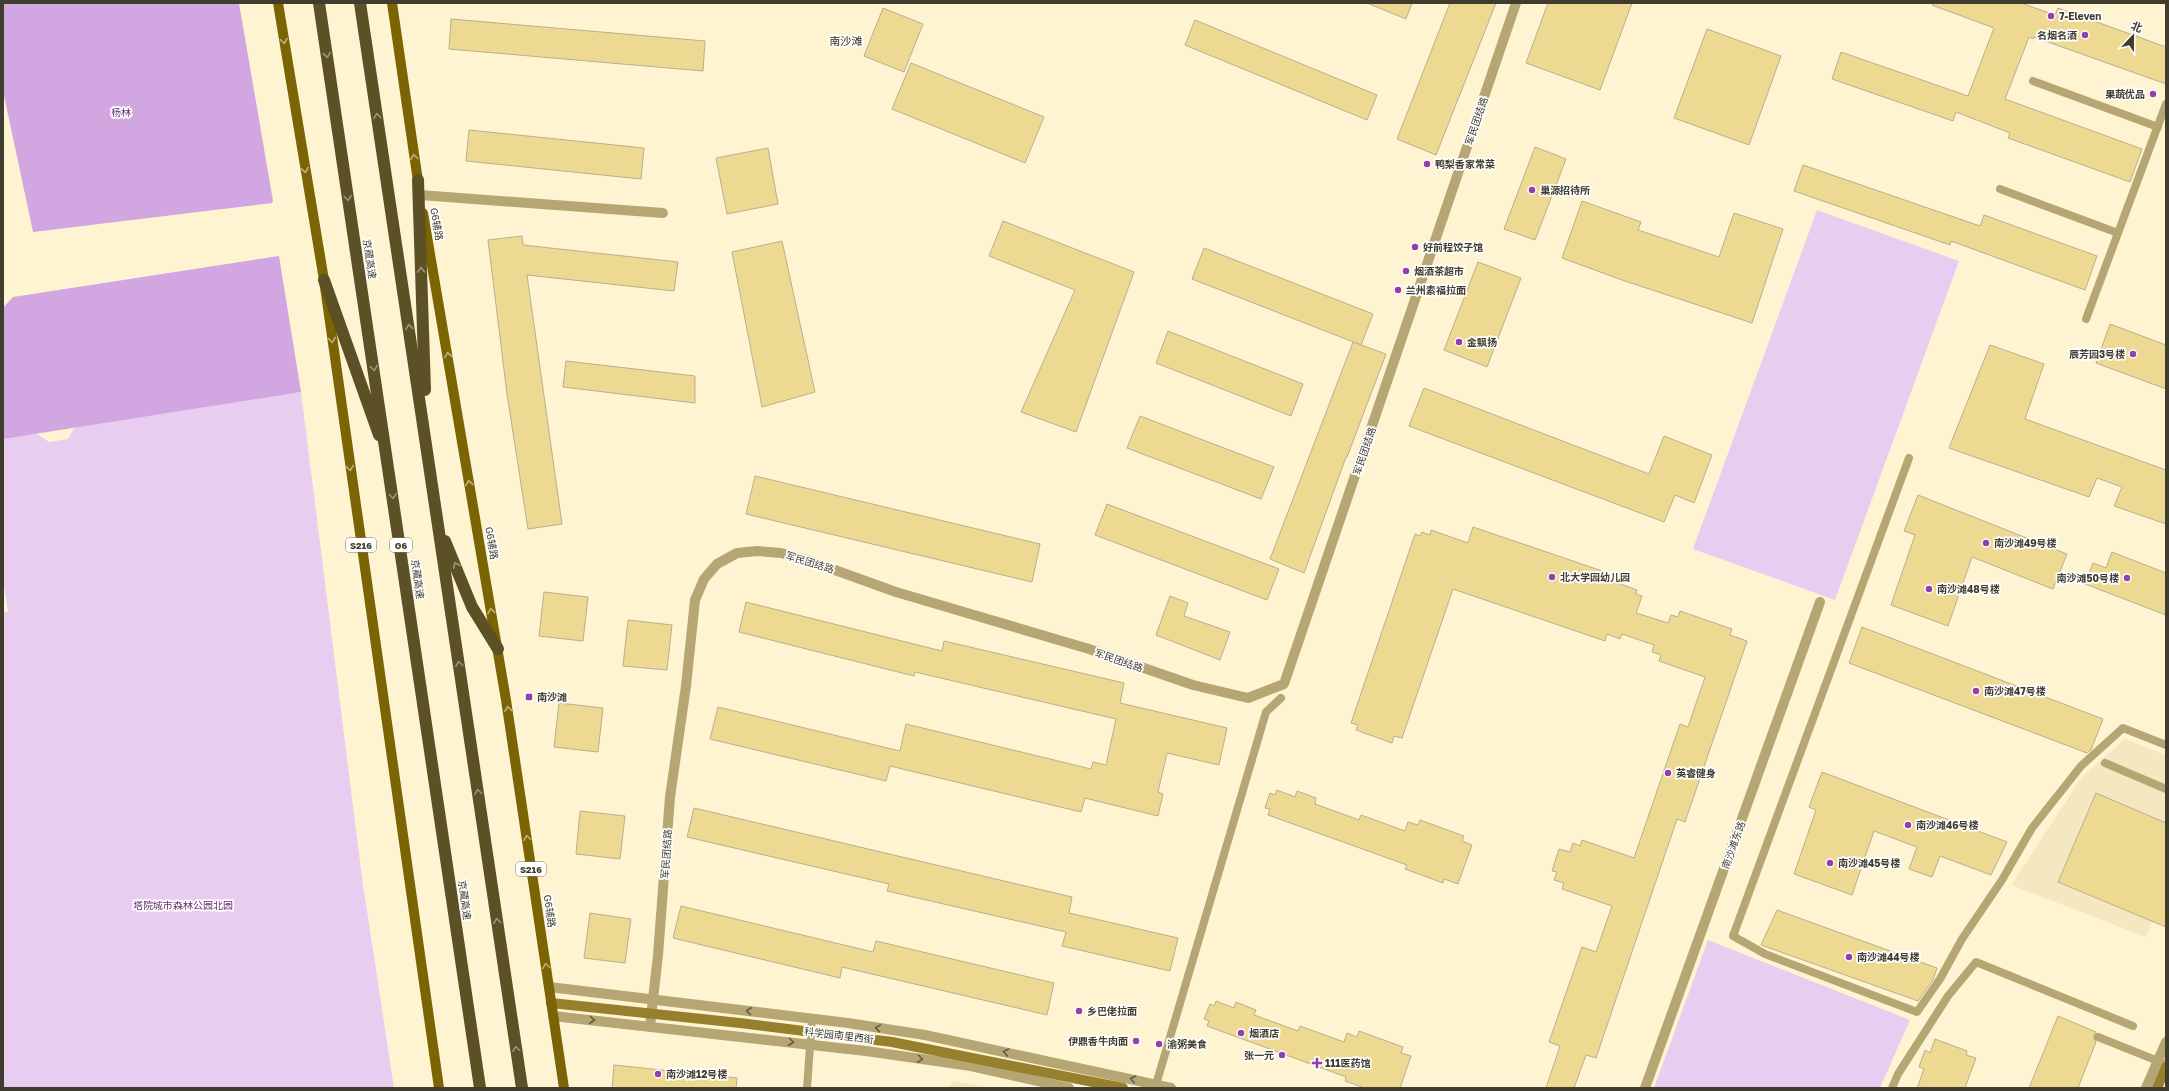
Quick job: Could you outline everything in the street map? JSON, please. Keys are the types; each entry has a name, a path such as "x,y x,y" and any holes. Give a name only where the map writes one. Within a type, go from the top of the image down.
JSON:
{"highway":[{"name":"京藏高速","path":"319,3 480,1088"},
{"path":"360,3 522,1088"},
{"path":"418,180 427,449"},
{"path":"324,280 388,461"},
{"path":"440,531 454,559 472,607 498,649"}],"main road":[{"name":"S216","path":"278,3 324,280 439,1088"},
{"name":"G6辅路","path":"392,3 420,195 498,649 564,1088"}],"street":[{"name":"军民团结路","path":"650,1026 670,797 686,686 695,600 704,579 717,564 737,553 757,551 782,553 807,560 896,592 1089,649 1193,686 1248,698 1284,684 1516,3"},
{"path":"420,195 663,213"},
{"name":"南沙滩东路","path":"1645,1088 1820,602"},
{"path":"549,987 812,1019 925,1035 1156,1086 1171,1088"},
{"name":"科学园南里西街","path":"551,1003 651,1013 931,1048 1123,1088"},
{"path":"553,1016 811,1044 971,1066 1069,1088"},
{"path":"2157,1088 2163,1064 2166,1042"},
{"path":"2146,1088 2163,1064"}],"lane":[{"path":"2033,81 2158,127"},
{"path":"2086,319 2166,104"},
{"path":"2000,189 2118,233"},
{"path":"1909,458 1733,936 1765,954 1917,1012 1940,979 1962,939 2002,880 2032,828 2081,766 2123,728 2166,745"},
{"path":"1156,1086 1266,712 1281,698"},
{"path":"2105,763 2166,789"},
{"path":"1892,1088 1898,1074 1948,996 1976,962 2133,1026"},
{"path":"807,1088 812,1019"},
{"path":"2098,1037 2163,1064"}],"shaded area":[{"path":"2125,739 2166,755 2166,887 2146,937 2011,885 2081,778"},
{"path":"954,1081 994,1088 947,1088"}],"green space":[{"name":"杨林","path":"3,3 239,3 273,201 272,203 33,232 3,91"},
{"path":"1817,210 1959,261 1835,600 1693,549"},
{"path":"279,256 301,392 3,439 3,308 13,297"},
{"name":"塔院城市森林公园北园","path":"301,392 362,878 394,1088 3,1088 3,612 8,612 3,579 3,438 34,432 49,442 68,439 78,422"},
{"path":"1708,940 1910,1020 1880,1088 1654,1088"}],"building":[{"path":"1367,3 1412,3 1406,19"},
{"path":"1450,3 1496,3 1436,155 1397,139"},
{"path":"1548,3 1632,3 1600,90 1526,63"},
{"path":"1933,3 2021,3 2055,15 2058,8 2166,47 2166,84 2034,37 2033,39 2029,37 2005,99 2142,149 2130,182 2008,138 2010,133 1956,112 1953,121 1832,79 1841,52 1968,96 1994,28 1932,5"},
{"path":"883,8 923,24 904,72 864,56"},
{"path":"451,19 705,41 703,71 449,49"},
{"path":"1195,20 1377,95 1367,120 1185,45"},
{"path":"1707,29 1781,56 1749,145 1674,118"},
{"path":"911,63 1044,117 1025,163 892,109"},
{"path":"469,130 644,148 641,179 466,161"},
{"path":"1535,147 1566,159 1535,240 1504,229"},
{"path":"768,148 778,204 727,214 716,158"},
{"path":"1803,165 1980,226 1984,215 2097,256 2085,290 1951,241 1950,245 1794,191"},
{"path":"1582,201 1641,222 1638,230 1719,257 1734,213 1783,229 1752,323 1622,280 1562,258"},
{"path":"1003,221 1134,272 1076,432 1021,412 1075,290 989,256"},
{"path":"522,236 523,245 678,262 674,291 527,275 562,524 528,529 507,394 488,240"},
{"path":"782,241 815,392 762,407 732,252"},
{"path":"1204,248 1373,314 1361,345 1192,279"},
{"path":"1478,262 1521,278 1487,367 1444,350"},
{"name":"辰芳园3号楼","path":"2110,324 2166,345 2166,389 2096,363"},
{"path":"1168,331 1303,384 1291,416 1156,363"},
{"path":"1353,342 1386,354 1346,457 1304,573 1270,559"},
{"path":"1990,345 2044,364 2025,419 2166,470 2166,524 2114,506 2122,487 2097,478 2089,497 1949,448"},
{"path":"566,361 695,376 695,403 563,387"},
{"path":"1424,388 1649,474 1664,436 1712,455 1694,503 1675,495 1664,522 1409,426"},
{"path":"1140,416 1274,467 1261,499 1127,448"},
{"path":"755,476 1040,544 1032,582 746,514"},
{"path":"1918,495 2067,554 2053,589 1972,557 1948,626 1891,605 1915,535 1904,531"},
{"path":"1107,504 1279,569 1267,600 1095,535"},
{"path":"1473,527 1617,576 1615,582 1637,590 1636,594 1642,596 1636,613 1668,623 1671,615 1678,617 1680,611 1732,629 1730,635 1747,641 1685,822 1677,819 1596,1058 1586,1055 1574,1088 1546,1088 1560,1046 1549,1042 1582,947 1596,952 1612,906 1562,889 1564,883 1554,880 1557,872 1552,871 1559,849 1570,852 1573,843 1580,846 1582,840 1634,858 1680,724 1688,727 1705,677 1659,661 1661,655 1652,652 1654,645 1622,634 1620,639 1607,634 1605,641 1453,589 1402,738 1394,736 1392,743 1356,730 1358,725 1351,723 1415,534 1420,536 1422,532 1430,535 1431,530 1468,543"},
{"name":"南沙滩50号楼","path":"2112,552 2166,573 2166,615 2085,584 2093,563 2106,568"},
{"path":"544,592 588,597 583,641 539,636"},
{"path":"1170,596 1188,603 1184,616 1230,632 1220,660 1156,635"},
{"path":"746,602 942,651 944,641 1124,683 1120,703 1227,728 1219,765 1167,753 1158,792 1163,794 1158,816 1085,798 1081,812 890,766 886,781 710,739 718,707 900,751 906,724 1091,769 1093,762 1106,765 1116,719 915,672 914,676 739,632"},
{"path":"628,620 672,625 667,670 623,666"},
{"name":"南沙滩47号楼","path":"1862,627 2103,719 2091,750 2087,753 1849,663"},
{"path":"559,703 603,708 598,752 554,747"},
{"name":"南沙滩46号楼","path":"1822,772 2007,842 1991,875 1940,856 1932,877 1909,869 1917,847 1874,831 1852,895 1794,874 1816,810 1809,807"},
{"path":"1277,790 1295,797 1297,791 1316,798 1315,804 1359,820 1361,815 1405,831 1408,822 1418,825 1420,820 1464,836 1462,841 1472,845 1458,884 1444,879 1443,883 1405,869 1407,865 1268,815 1270,809 1265,808 1270,793 1275,795"},
{"path":"2096,793 2166,823 2166,927 2058,882"},
{"path":"694,808 1072,897 1069,913 1178,938 1170,971 1062,946 1066,932 887,891 889,884 687,837"},
{"path":"580,811 625,816 620,859 576,854"},
{"path":"681,906 873,952 876,941 1054,983 1047,1015 842,967 840,978 673,938"},
{"name":"南沙滩44号楼","path":"1777,910 1937,968 1933,980 1918,1001 1761,945"},
{"path":"590,913 631,919 625,963 584,958"},
{"path":"1216,1001 1234,1008 1236,1002 1256,1010 1254,1015 1298,1031 1300,1026 1344,1042 1347,1033 1357,1037 1359,1031 1403,1047 1401,1053 1411,1056 1400,1088 1365,1088 1345,1081 1346,1077 1207,1026 1209,1021 1204,1019 1210,1004 1214,1006"},
{"path":"2058,1016 2096,1032 2093,1037 2096,1042 2078,1088 2029,1088"},
{"path":"1935,1039 1967,1051 1966,1055 1976,1058 1965,1088 1917,1088 1924,1069 1919,1067 1925,1050 1930,1053"},
{"name":"南沙滩12号楼","path":"614,1065 737,1078 736,1088 612,1088"}],"place":[{"name":"7-Eleven","path":"2051,16"},
{"name":"名烟名酒","path":"2085,35"},
{"name":"果蔬优品","path":"2153,94"},
{"name":"鸭梨香家常菜","path":"1427,164"},
{"name":"巢源招待所","path":"1532,190"},
{"name":"好前程饺子馆","path":"1415,247"},
{"name":"烟酒茶超市","path":"1406,271"},
{"name":"兰州素福拉面","path":"1398,290"},
{"name":"金飘扬","path":"1459,342"},
{"name":"辰芳园3号楼","path":"2133,354"},
{"name":"南沙滩49号楼","path":"1986,543"},
{"name":"北大学园幼儿园","path":"1552,577"},
{"name":"南沙滩50号楼","path":"2127,578"},
{"name":"南沙滩48号楼","path":"1929,589"},
{"name":"南沙滩47号楼","path":"1976,691"},
{"name":"南沙滩","path":"529,697"},
{"name":"英睿健身","path":"1668,773"},
{"name":"南沙滩46号楼","path":"1908,825"},
{"name":"南沙滩45号楼","path":"1830,863"},
{"name":"南沙滩44号楼","path":"1849,957"},
{"name":"乡巴佬拉面","path":"1079,1011"},
{"name":"烟酒店","path":"1241,1033"},
{"name":"伊鼎香牛肉面","path":"1136,1041"},
{"name":"渝粥美食","path":"1159,1044"},
{"name":"张一元","path":"1282,1055"},
{"name":"111医药馆","path":"1317,1063"},
{"name":"南沙滩12号楼","path":"658,1074"}],"district":[{"name":"南沙滩","path":"846,40"}]}
